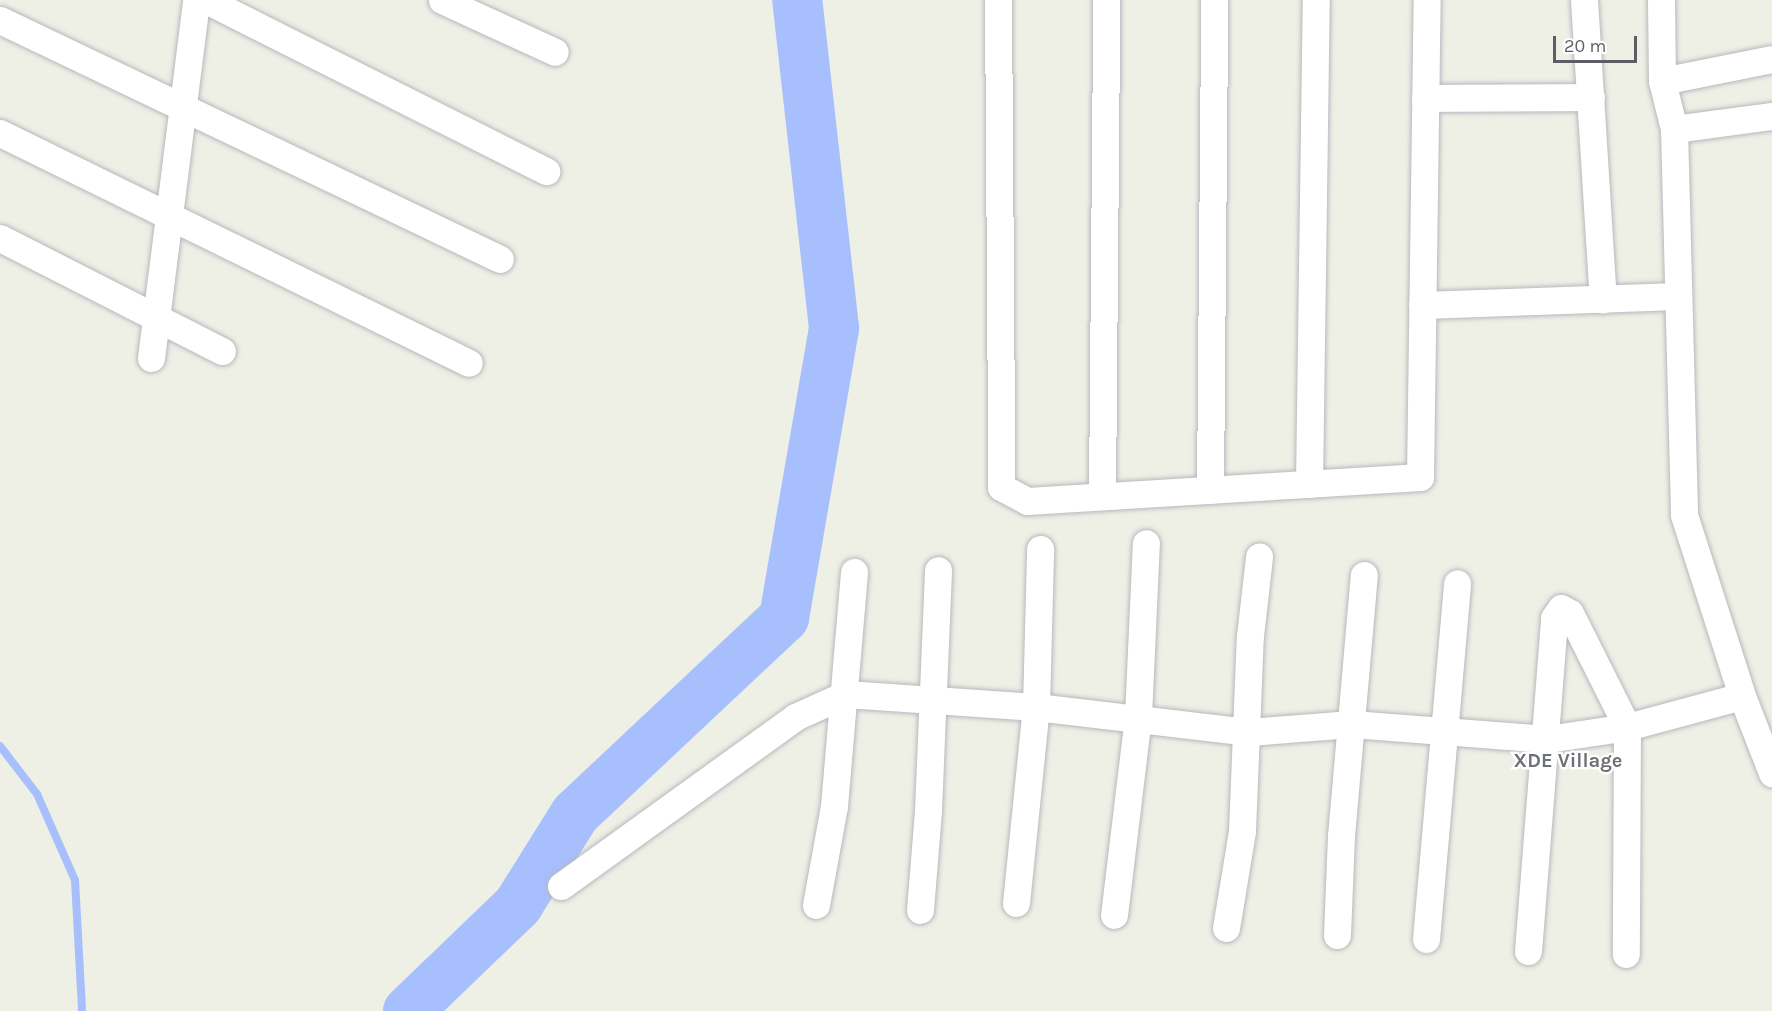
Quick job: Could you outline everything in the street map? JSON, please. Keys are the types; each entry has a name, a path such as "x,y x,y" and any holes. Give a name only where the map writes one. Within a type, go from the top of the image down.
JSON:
{"street":[{"path":"151,358 196,0"},
{"path":"206,0 546,171"},
{"path":"442,0 555,52"},
{"path":"998,0 1001,487 1027,501 1420,477 1427,0"},
{"path":"1102,496 1106,0"},
{"path":"1210,489 1214,0"},
{"path":"1309,484 1316,0"},
{"path":"1584,0 1603,299"},
{"path":"1661,0 1662,81 1674,129 1684,515 1742,696 1769,756"},
{"path":"0,20 500,259"},
{"path":"1662,81 1772,59"},
{"path":"1425,99 1591,97"},
{"path":"1674,129 1772,117"},
{"path":"0,133 469,363"},
{"path":"0,238 222,351"},
{"path":"1422,305 1678,296"},
{"path":"1114,915 1138,717 1146,543"},
{"path":"1016,903 1036,707 1040,549"},
{"path":"1226,928 1242,831 1248,732 1250,636 1260,556"},
{"path":"920,910 928,810 938,570"},
{"path":"816,905 834,806 846,694 846,633 854,572"},
{"path":"1337,935 1341,836 1364,575"},
{"path":"1426,939 1457,583"},
{"path":"1528,951 1547,739 1554,618 1561,608 1570,614 1627,727 1626,954"},
{"path":"561,886 795,717 846,694 1036,707 1138,717 1248,732 1352,724 1547,739 1627,727 1742,696"}],"waterway":[{"path":"408,1011 518,905 575,814 784,618 834,328 797,0"},
{"path":"0,746 37,794 75,880 82,1011"}],"district":[{"name":"XDE Village","path":"1568,760"}]}
